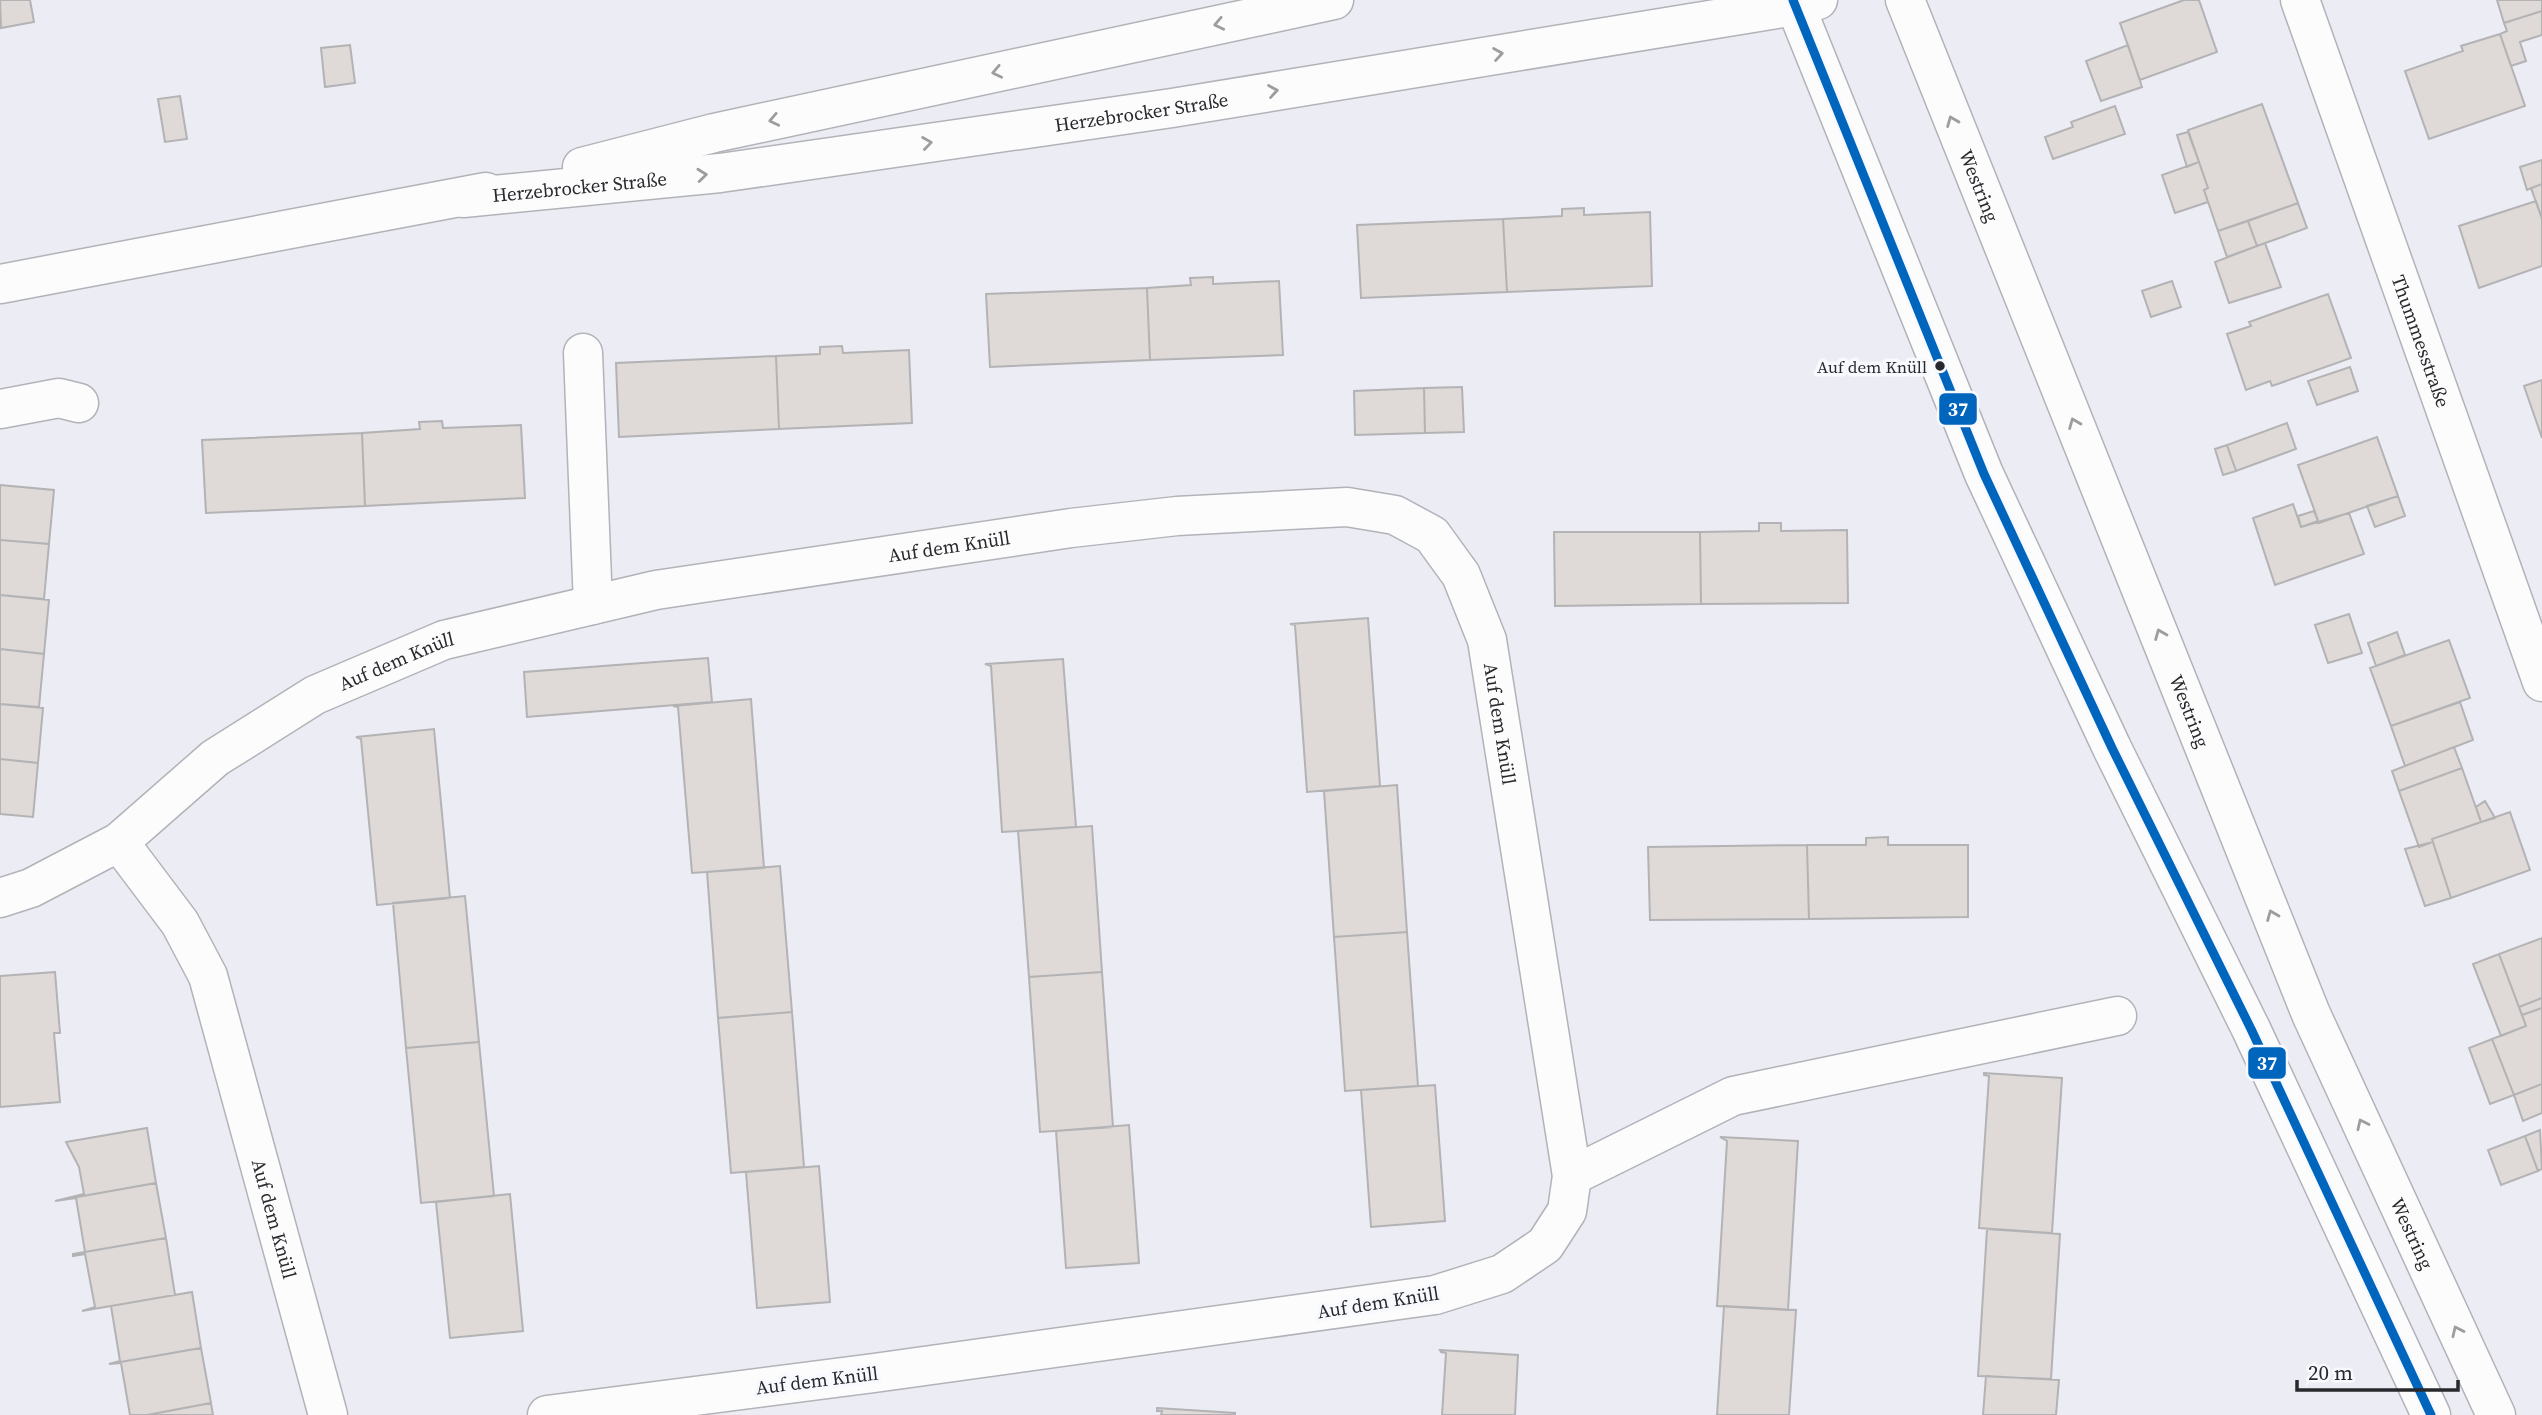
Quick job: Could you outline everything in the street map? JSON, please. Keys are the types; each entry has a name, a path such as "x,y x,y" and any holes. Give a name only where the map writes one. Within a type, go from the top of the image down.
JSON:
{"main road":[{"name":"Herzebrocker Straße","path":"0,284 463,198 714,133 1334,0"},
{"name":"Westring","path":"1905,0 2311,1014 2496,1415"},
{"name":"Thummesstraße","path":"2300,0 2542,682"},
{"name":"Herzebrocker Straße","path":"463,198 720,173 1172,108 1802,2"},
{"path":"1802,2 1984,474 2112,748 2251,1029 2431,1415"},
{"path":"583,353 593,605"},
{"path":"0,409 59,398 79,403"},
{"name":"Auf dem Knüll","path":"0,898 42,883 118,842 215,758 315,695 444,640 656,590 1071,528 1177,516 1348,507 1395,515 1432,535 1461,575 1487,640 1572,1175 1567,1210 1545,1245 1502,1274 1435,1295 547,1415"},
{"name":"Auf dem Knüll","path":"118,842 180,923 208,976 328,1415"},
{"path":"1572,1175 1733,1096 2118,1016"}],"building":[{"path":"0,0 30,0 34,22 1,28"},
{"path":"2184,0 2199,0 2217,52 2140,80 2120,23"},
{"path":"2497,0 2542,0 2542,11 2504,23"},
{"path":"2542,11 2542,35 2520,42 2526,61 2511,66 2500,34 2507,31 2504,23"},
{"path":"2500,34 2525,106 2429,139 2405,71 2463,51 2461,46"},
{"path":"350,45 355,83 325,87 321,48"},
{"path":"2128,45 2142,87 2101,101 2086,61"},
{"path":"180,96 187,139 165,142 158,99"},
{"path":"2262,104 2298,203 2218,231 2204,190 2208,188 2188,130"},
{"path":"2115,106 2125,134 2053,159 2045,137 2073,127 2071,122"},
{"path":"2188,132 2199,162 2187,167 2177,135"},
{"path":"2542,160 2542,184 2527,190 2520,167"},
{"path":"2199,162 2208,188 2204,190 2208,202 2175,213 2162,175"},
{"path":"2542,184 2542,219 2531,188"},
{"path":"2536,201 2542,219 2542,266 2479,288 2459,226"},
{"path":"2298,203 2307,228 2257,246 2248,221"},
{"path":"1584,208 1584,215 1650,212 1652,286 1507,292 1503,219 1562,216 1562,209"},
{"path":"1503,219 1507,292 1361,298 1357,225"},
{"path":"2248,221 2257,246 2227,257 2218,231"},
{"path":"2265,243 2281,287 2229,303 2215,262"},
{"path":"1213,277 1213,284 1279,281 1283,355 1150,360 1147,288 1191,285 1190,278"},
{"path":"2172,281 2181,307 2151,317 2142,291"},
{"path":"1147,288 1150,360 990,367 986,294"},
{"path":"2328,294 2351,358 2272,386 2270,381 2246,390 2227,334 2251,326 2249,322"},
{"path":"842,346 843,353 909,350 912,423 779,429 776,356 820,354 820,347"},
{"path":"776,356 779,429 619,437 616,363"},
{"path":"2350,367 2358,391 2317,405 2308,381"},
{"path":"2542,380 2542,438 2524,386"},
{"path":"1462,387 1464,432 1425,433 1424,388"},
{"path":"1424,388 1425,433 1355,435 1354,391"},
{"path":"442,421 443,428 521,425 525,498 365,506 362,433 420,429 419,422"},
{"path":"2287,423 2296,449 2236,471 2227,445"},
{"path":"362,433 365,506 206,513 202,440"},
{"path":"2377,437 2398,496 2319,523 2298,465"},
{"path":"2227,445 2236,471 2223,475 2215,449"},
{"path":"0,485 54,490 49,544 0,540"},
{"path":"2398,496 2405,516 2375,527 2367,506"},
{"path":"2293,504 2301,527 2349,513 2364,554 2275,585 2253,518"},
{"path":"2314,511 2318,521 2301,527 2298,516"},
{"path":"1759,523 1781,523 1781,531 1847,530 1848,603 1701,604 1700,532 1759,531"},
{"path":"1554,532 1700,532 1701,604 1555,606"},
{"path":"0,540 49,544 44,599 0,595"},
{"path":"0,595 49,600 44,654 0,649"},
{"path":"2349,614 2362,653 2328,663 2315,625"},
{"path":"1368,618 1380,786 1307,792 1295,625 1290,624"},
{"path":"2397,632 2405,655 2376,666 2368,643"},
{"path":"2449,640 2470,698 2391,726 2370,668"},
{"path":"0,649 44,654 39,707 0,704"},
{"path":"708,658 712,702 527,717 524,672"},
{"path":"1063,659 1076,827 1002,832 991,666 985,664"},
{"path":"751,699 764,868 692,873 678,707 673,706"},
{"path":"2460,702 2473,740 2405,766 2391,726"},
{"path":"0,704 43,708 38,763 0,759"},
{"path":"434,729 450,898 377,905 361,739 356,737"},
{"path":"2454,747 2462,768 2399,791 2392,771"},
{"path":"0,759 38,763 33,817 0,814"},
{"path":"2462,768 2481,822 2432,839 2433,842 2419,847 2399,791"},
{"path":"1397,785 1407,932 1334,937 1324,791"},
{"path":"2485,801 2495,818 2481,822 2476,807"},
{"path":"2510,812 2530,870 2451,898 2432,839"},
{"path":"1092,826 1102,972 1029,977 1018,831"},
{"path":"1888,837 1888,845 1968,845 1968,917 1809,919 1807,845 1866,845 1866,838"},
{"path":"2433,842 2451,898 2425,906 2405,849"},
{"path":"1807,845 1809,919 1650,920 1648,847"},
{"path":"780,866 792,1012 718,1018 707,872"},
{"path":"465,896 479,1042 406,1048 393,903"},
{"path":"1407,932 1418,1086 1345,1091 1334,937"},
{"path":"2542,938 2542,998 2519,1007 2499,954"},
{"path":"2499,954 2526,1026 2501,1036 2473,964"},
{"path":"55,972 60,1033 54,1033 60,1102 0,1107 0,976"},
{"path":"1102,972 1113,1127 1040,1132 1029,977"},
{"path":"2542,998 2542,1008 2522,1015 2519,1007"},
{"path":"2542,1008 2542,1084 2514,1095 2492,1039 2526,1026 2522,1015"},
{"path":"792,1012 804,1167 731,1173 718,1018"},
{"path":"2492,1039 2514,1095 2490,1104 2469,1048"},
{"path":"479,1042 494,1196 421,1203 406,1048"},
{"path":"1984,1073 2062,1078 2052,1233 1979,1228 1989,1076"},
{"path":"2542,1084 2542,1113 2523,1121 2514,1095"},
{"path":"1435,1085 1445,1221 1371,1227 1361,1090"},
{"path":"1129,1125 1139,1263 1066,1268 1056,1131"},
{"path":"147,1128 156,1183 55,1201 84,1194 79,1167 66,1142"},
{"path":"2540,1130 2542,1169 2538,1171 2525,1136"},
{"path":"2525,1136 2538,1171 2501,1185 2488,1150"},
{"path":"1720,1137 1798,1141 1788,1310 1717,1306 1727,1141"},
{"path":"819,1166 830,1302 757,1308 746,1172"},
{"path":"156,1183 166,1238 85,1252 76,1198 55,1201"},
{"path":"510,1194 523,1331 450,1338 436,1202"},
{"path":"1987,1229 2060,1234 2051,1379 1978,1376"},
{"path":"166,1238 175,1295 82,1311 95,1307 85,1254 73,1254"},
{"path":"192,1292 201,1348 109,1364 120,1361 111,1306"},
{"path":"1724,1306 1796,1310 1789,1415 1717,1415"},
{"path":"201,1348 211,1403 147,1415 130,1415 121,1363 109,1364"},
{"path":"1440,1350 1518,1355 1515,1415 1442,1415 1446,1353"},
{"path":"1986,1376 2059,1380 2056,1415 1983,1415"},
{"path":"211,1403 213,1415 147,1415"},
{"path":"1157,1408 1235,1415 1161,1415 1162,1411 1157,1411"}],"transit line":[{"name":"37","path":"1793,0 1984,474 2112,748 2251,1029 2431,1415"}],"place":[{"name":"Auf dem Knüll","path":"1940,366"}]}
